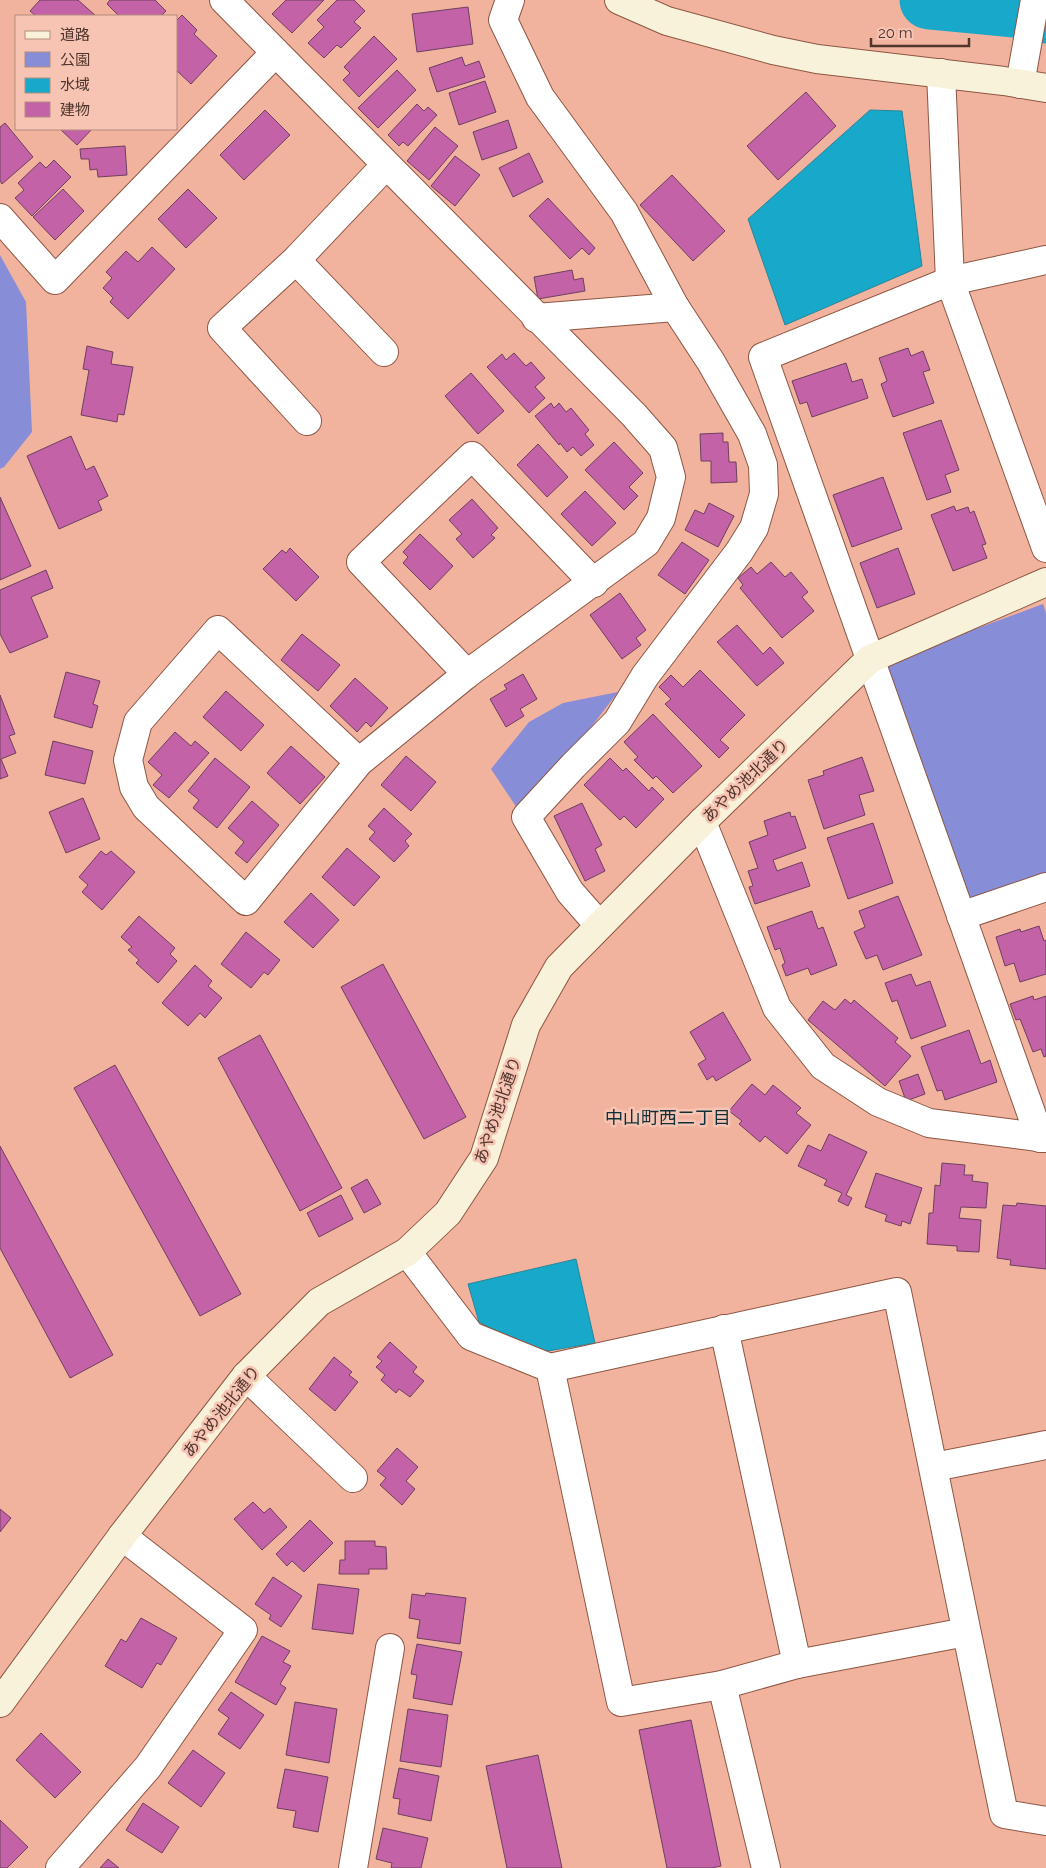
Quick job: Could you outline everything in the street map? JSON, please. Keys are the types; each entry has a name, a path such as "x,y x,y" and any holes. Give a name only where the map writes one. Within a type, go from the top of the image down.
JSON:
{"street":[{"path":"224,0 536,318 634,415 663,448 671,478 661,518 646,543 594,583 467,674 359,762 246,901 146,807 134,787 128,760 138,722 218,630 359,762"},
{"path":"510,0 503,20 540,98 624,212 675,307 711,362 752,434 763,465 764,494 754,528 739,552 645,676 617,722 572,766 526,817 570,892 592,918"},
{"path":"619,0 667,21 773,50 817,59 941,73 1046,88"},
{"path":"1020,84 1035,0"},
{"path":"0,218 55,280 275,53"},
{"path":"941,73 950,281 1046,548"},
{"path":"307,421 222,328 296,260 386,165"},
{"path":"296,260 384,352"},
{"path":"702,822 776,1008 823,1066 878,1102 929,1123 1043,1138 961,916 763,357 950,281 1046,260"},
{"path":"536,318 675,307"},
{"path":"467,674 360,562 472,456 594,583"},
{"name":"あやめ池北通り","path":"0,1703 122,1536 246,1376 320,1302 407,1252 448,1213 484,1158 526,1025 558,967 702,822 870,659 1046,582"},
{"path":"961,916 1046,887"},
{"path":"407,1252 471,1336 550,1368 897,1292 1004,1814 1046,1821"},
{"path":"724,1329 797,1664"},
{"path":"550,1368 621,1702 722,1685 797,1664 966,1632"},
{"path":"246,1376 353,1478"},
{"path":"934,1467 1046,1445"},
{"path":"60,1868 148,1767 243,1630 122,1536"},
{"path":"353,1868 390,1648"},
{"path":"722,1685 766,1868"}],"green space":[{"path":"0,255 26,302 32,432 4,467 0,469"},
{"path":"1043,604 1046,613 1046,874 967,903 880,664"},
{"path":"618,692 549,782 521,814 491,769 529,722 563,703"}],"water":[{"path":"870,110 902,111 922,266 785,325 748,219"},
{"path":"576,1259 595,1343 536,1353 479,1322 468,1284"}],"building":[{"path":"40,0 78,0 95,15 35,15 30,11"},
{"path":"110,0 155,0 166,11 162,15 118,15 107,4"},
{"path":"286,0 324,0 292,33 272,14"},
{"path":"337,0 354,0 365,11 354,22 361,28 341,48 337,45 324,58 308,43 324,27 317,20"},
{"path":"468,7 473,44 417,52 412,14"},
{"path":"182,15 197,30 194,34 217,56 191,84 178,72 178,19"},
{"path":"374,36 397,59 359,97 343,80 350,73 344,67"},
{"path":"462,57 465,66 479,61 485,77 437,92 429,68"},
{"path":"397,70 416,90 378,128 358,108"},
{"path":"485,81 496,112 459,125 449,93"},
{"path":"806,92 836,126 778,180 747,146"},
{"path":"417,104 424,111 428,107 437,115 408,146 403,142 399,146 388,135"},
{"path":"265,110 290,135 244,180 220,155"},
{"path":"508,120 517,148 482,160 473,132"},
{"path":"5,123 33,157 2,184 0,181 0,127"},
{"path":"435,127 458,146 429,180 407,161"},
{"path":"61,130 91,130 77,145"},
{"path":"125,146 127,175 98,177 97,169 90,170 89,159 81,159 80,149"},
{"path":"529,153 543,182 513,197 499,168"},
{"path":"455,156 480,175 455,206 431,186"},
{"path":"54,160 71,177 32,216 15,198 24,190 18,183 40,162 46,168"},
{"path":"672,175 725,231 693,261 640,205"},
{"path":"63,189 84,211 55,240 33,217"},
{"path":"188,189 217,218 186,248 158,219"},
{"path":"548,198 595,248 589,255 582,248 570,259 529,216"},
{"path":"152,247 175,269 128,319 110,302 113,298 103,288 112,278 106,272 126,251 138,262"},
{"path":"572,270 574,280 583,278 585,291 538,299 534,277"},
{"path":"87,346 113,352 111,364 133,367 124,415 118,414 117,422 81,415 89,370 83,369"},
{"path":"908,348 911,356 923,351 930,370 923,372 934,403 893,417 881,384 887,381 879,358"},
{"path":"514,353 526,366 531,362 545,378 535,387 545,398 529,413 487,367 502,354 506,360"},
{"path":"846,363 852,382 862,379 868,398 812,417 807,402 800,404 792,381"},
{"path":"471,373 504,411 478,434 445,396"},
{"path":"551,403 554,408 559,403 566,412 571,408 589,430 585,434 594,445 581,456 573,447 567,452 535,416"},
{"path":"941,420 959,470 945,475 951,492 927,500 903,433"},
{"path":"723,433 723,442 728,442 729,462 736,462 737,482 711,483 711,461 701,461 700,434"},
{"path":"71,436 86,470 94,466 108,496 98,501 102,510 59,529 27,456"},
{"path":"614,442 643,473 629,487 638,496 624,510 585,470"},
{"path":"538,444 568,477 547,497 517,465"},
{"path":"883,477 902,529 852,547 833,495"},
{"path":"585,491 616,523 592,546 561,514"},
{"path":"0,497 31,566 0,580"},
{"path":"472,499 498,528 491,535 495,538 473,558 456,539 462,534 449,520"},
{"path":"709,503 734,516 718,547 685,530 695,510 704,514"},
{"path":"954,506 956,511 968,507 970,513 974,511 986,544 982,545 987,558 953,571 931,515"},
{"path":"420,534 453,566 430,590 403,563 408,557 403,552"},
{"path":"682,542 709,560 685,594 658,575"},
{"path":"290,548 319,577 296,601 263,569 282,550 286,553"},
{"path":"898,548 915,594 877,608 860,563"},
{"path":"771,562 785,577 791,572 808,592 802,597 814,611 782,638 740,588 743,585 738,578 751,567 757,574"},
{"path":"46,570 53,588 31,597 48,637 10,653 0,634 0,590"},
{"path":"620,593 646,630 636,638 641,645 622,659 590,615"},
{"path":"737,625 763,654 770,647 784,663 757,686 717,642"},
{"path":"302,634 340,665 318,691 281,660"},
{"path":"700,670 745,715 720,740 729,748 719,758 665,704 671,699 659,687 671,675 683,687"},
{"path":"66,672 100,681 93,704 98,706 92,728 54,717"},
{"path":"523,674 537,699 520,709 524,716 506,727 490,699 507,689 504,685"},
{"path":"355,678 388,708 371,727 366,722 357,732 330,706"},
{"path":"226,691 264,725 241,751 203,717"},
{"path":"0,695 15,734 9,736 16,753 1,759 8,776 0,779"},
{"path":"653,714 702,766 673,793 656,776 653,779 634,760 638,757 624,742"},
{"path":"175,732 191,746 195,741 209,753 169,798 153,785 162,775 148,762"},
{"path":"53,741 93,751 85,784 45,775"},
{"path":"291,746 325,777 300,804 267,773"},
{"path":"406,756 436,782 411,811 381,785"},
{"path":"862,757 874,791 859,795 865,815 824,829 808,780 824,775 823,771"},
{"path":"215,758 250,787 217,828 193,808 199,800 188,791"},
{"path":"610,758 623,771 626,768 649,791 652,787 664,799 636,828 624,816 620,820 584,785"},
{"path":"83,798 100,839 66,853 49,812"},
{"path":"252,801 279,825 247,863 235,853 244,842 228,828"},
{"path":"582,803 602,845 595,849 605,871 585,881 554,816"},
{"path":"384,808 412,834 405,841 409,846 394,862 369,839 375,832 368,826"},
{"path":"790,812 791,817 795,816 806,848 773,860 777,871 802,862 810,886 755,904 749,887 753,886 748,871 758,868 749,842 768,835 764,821"},
{"path":"873,823 893,883 848,899 827,838"},
{"path":"347,848 380,877 354,906 322,877"},
{"path":"101,851 106,855 111,851 135,872 102,910 82,892 88,885 79,877"},
{"path":"311,893 339,920 313,948 284,922"},
{"path":"898,896 922,955 883,970 877,955 866,959 854,932 865,927 859,911"},
{"path":"812,911 818,929 823,927 837,965 811,975 808,968 786,976 782,965 785,963 780,948 775,950 767,927"},
{"path":"139,916 175,948 170,954 177,961 158,983 136,963 139,960 128,950 132,947 121,937"},
{"path":"1039,926 1044,941 1046,940 1046,974 1020,982 1014,963 1005,966 996,937 1020,929 1021,932"},
{"path":"246,932 280,960 268,975 264,972 251,988 221,964"},
{"path":"383,964 466,1117 424,1139 341,987"},
{"path":"195,965 212,981 208,986 222,998 205,1018 200,1013 188,1026 162,1003"},
{"path":"911,974 916,986 930,981 946,1026 911,1039 897,1000 892,1002 885,983"},
{"path":"1033,996 1034,1000 1046,996 1046,1056 1044,1057 1041,1049 1033,1052 1020,1019 1016,1020 1010,1004"},
{"path":"845,999 851,1004 854,1000 898,1038 895,1042 911,1056 885,1086 808,1020 823,1001 835,1010"},
{"path":"723,1012 751,1060 716,1081 713,1076 707,1080 698,1064 706,1059 690,1032"},
{"path":"969,1030 981,1064 990,1060 997,1082 945,1100 942,1090 937,1091 921,1047"},
{"path":"260,1035 342,1188 300,1211 218,1058"},
{"path":"115,1065 241,1294 200,1316 74,1088"},
{"path":"918,1074 925,1094 906,1101 899,1081"},
{"path":"752,1084 765,1095 773,1085 801,1108 796,1113 811,1125 787,1154 765,1136 760,1142 739,1124 742,1121 729,1111"},
{"path":"829,1134 867,1152 846,1195 852,1198 848,1206 838,1201 842,1193 824,1185 827,1180 798,1166 808,1145 821,1151"},
{"path":"0,1146 113,1355 70,1378 0,1248"},
{"path":"942,1163 965,1165 964,1175 973,1175 972,1181 988,1183 986,1208 961,1207 959,1218 981,1220 979,1252 957,1251 957,1246 927,1244 929,1213 933,1213 935,1185 940,1186"},
{"path":"876,1173 922,1188 910,1224 902,1221 901,1226 885,1221 887,1215 865,1207"},
{"path":"367,1179 381,1204 364,1213 351,1188"},
{"path":"341,1195 353,1219 319,1237 307,1213"},
{"path":"1017,1203 1046,1206 1046,1269 1010,1265 1011,1260 997,1258 1003,1205 1016,1206"},
{"path":"390,1342 417,1367 413,1372 424,1381 410,1397 399,1389 396,1393 381,1380 385,1375 376,1367 382,1361 377,1357"},
{"path":"334,1357 352,1372 349,1375 358,1382 335,1411 309,1389"},
{"path":"397,1448 418,1467 406,1481 415,1489 402,1505 380,1485 386,1478 377,1471"},
{"path":"253,1502 264,1513 270,1508 287,1527 262,1550 234,1519"},
{"path":"0,1509 11,1518 0,1532"},
{"path":"310,1520 333,1543 304,1572 292,1561 287,1566 276,1554"},
{"path":"345,1541 375,1541 375,1546 386,1547 387,1569 369,1569 369,1574 339,1574 340,1560 345,1560"},
{"path":"273,1577 302,1596 281,1627 269,1619 271,1615 255,1604"},
{"path":"318,1584 359,1589 353,1634 312,1629"},
{"path":"426,1593 466,1598 460,1644 417,1638 420,1620 409,1618 412,1594 425,1596"},
{"path":"141,1618 177,1638 161,1665 157,1663 142,1688 105,1666 121,1639 126,1642"},
{"path":"262,1636 290,1651 283,1662 291,1666 280,1684 286,1688 276,1705 235,1682"},
{"path":"417,1644 462,1652 452,1705 413,1698 417,1675 411,1674"},
{"path":"231,1692 264,1715 240,1749 218,1734 229,1718 218,1710"},
{"path":"295,1702 337,1709 329,1763 286,1755"},
{"path":"408,1709 448,1715 441,1767 400,1761"},
{"path":"691,1720 721,1866 712,1868 667,1868 639,1730"},
{"path":"41,1733 81,1772 55,1798 16,1760"},
{"path":"193,1750 225,1773 201,1807 168,1783"},
{"path":"538,1755 562,1868 507,1868 486,1766"},
{"path":"399,1768 439,1776 431,1821 398,1814 400,1799 393,1798"},
{"path":"285,1769 328,1777 318,1832 293,1827 296,1811 277,1808"},
{"path":"143,1803 179,1827 162,1853 126,1830"},
{"path":"0,1820 28,1847 7,1868 0,1868"},
{"path":"383,1828 428,1838 421,1868 391,1868 392,1863 376,1859"},
{"path":"108,1859 119,1868 100,1868"}],"waterway":[{"path":"929,0 1025,9 1046,14"}],"district":[{"name":"中山町西二丁目","path":"668,1118"}]}
